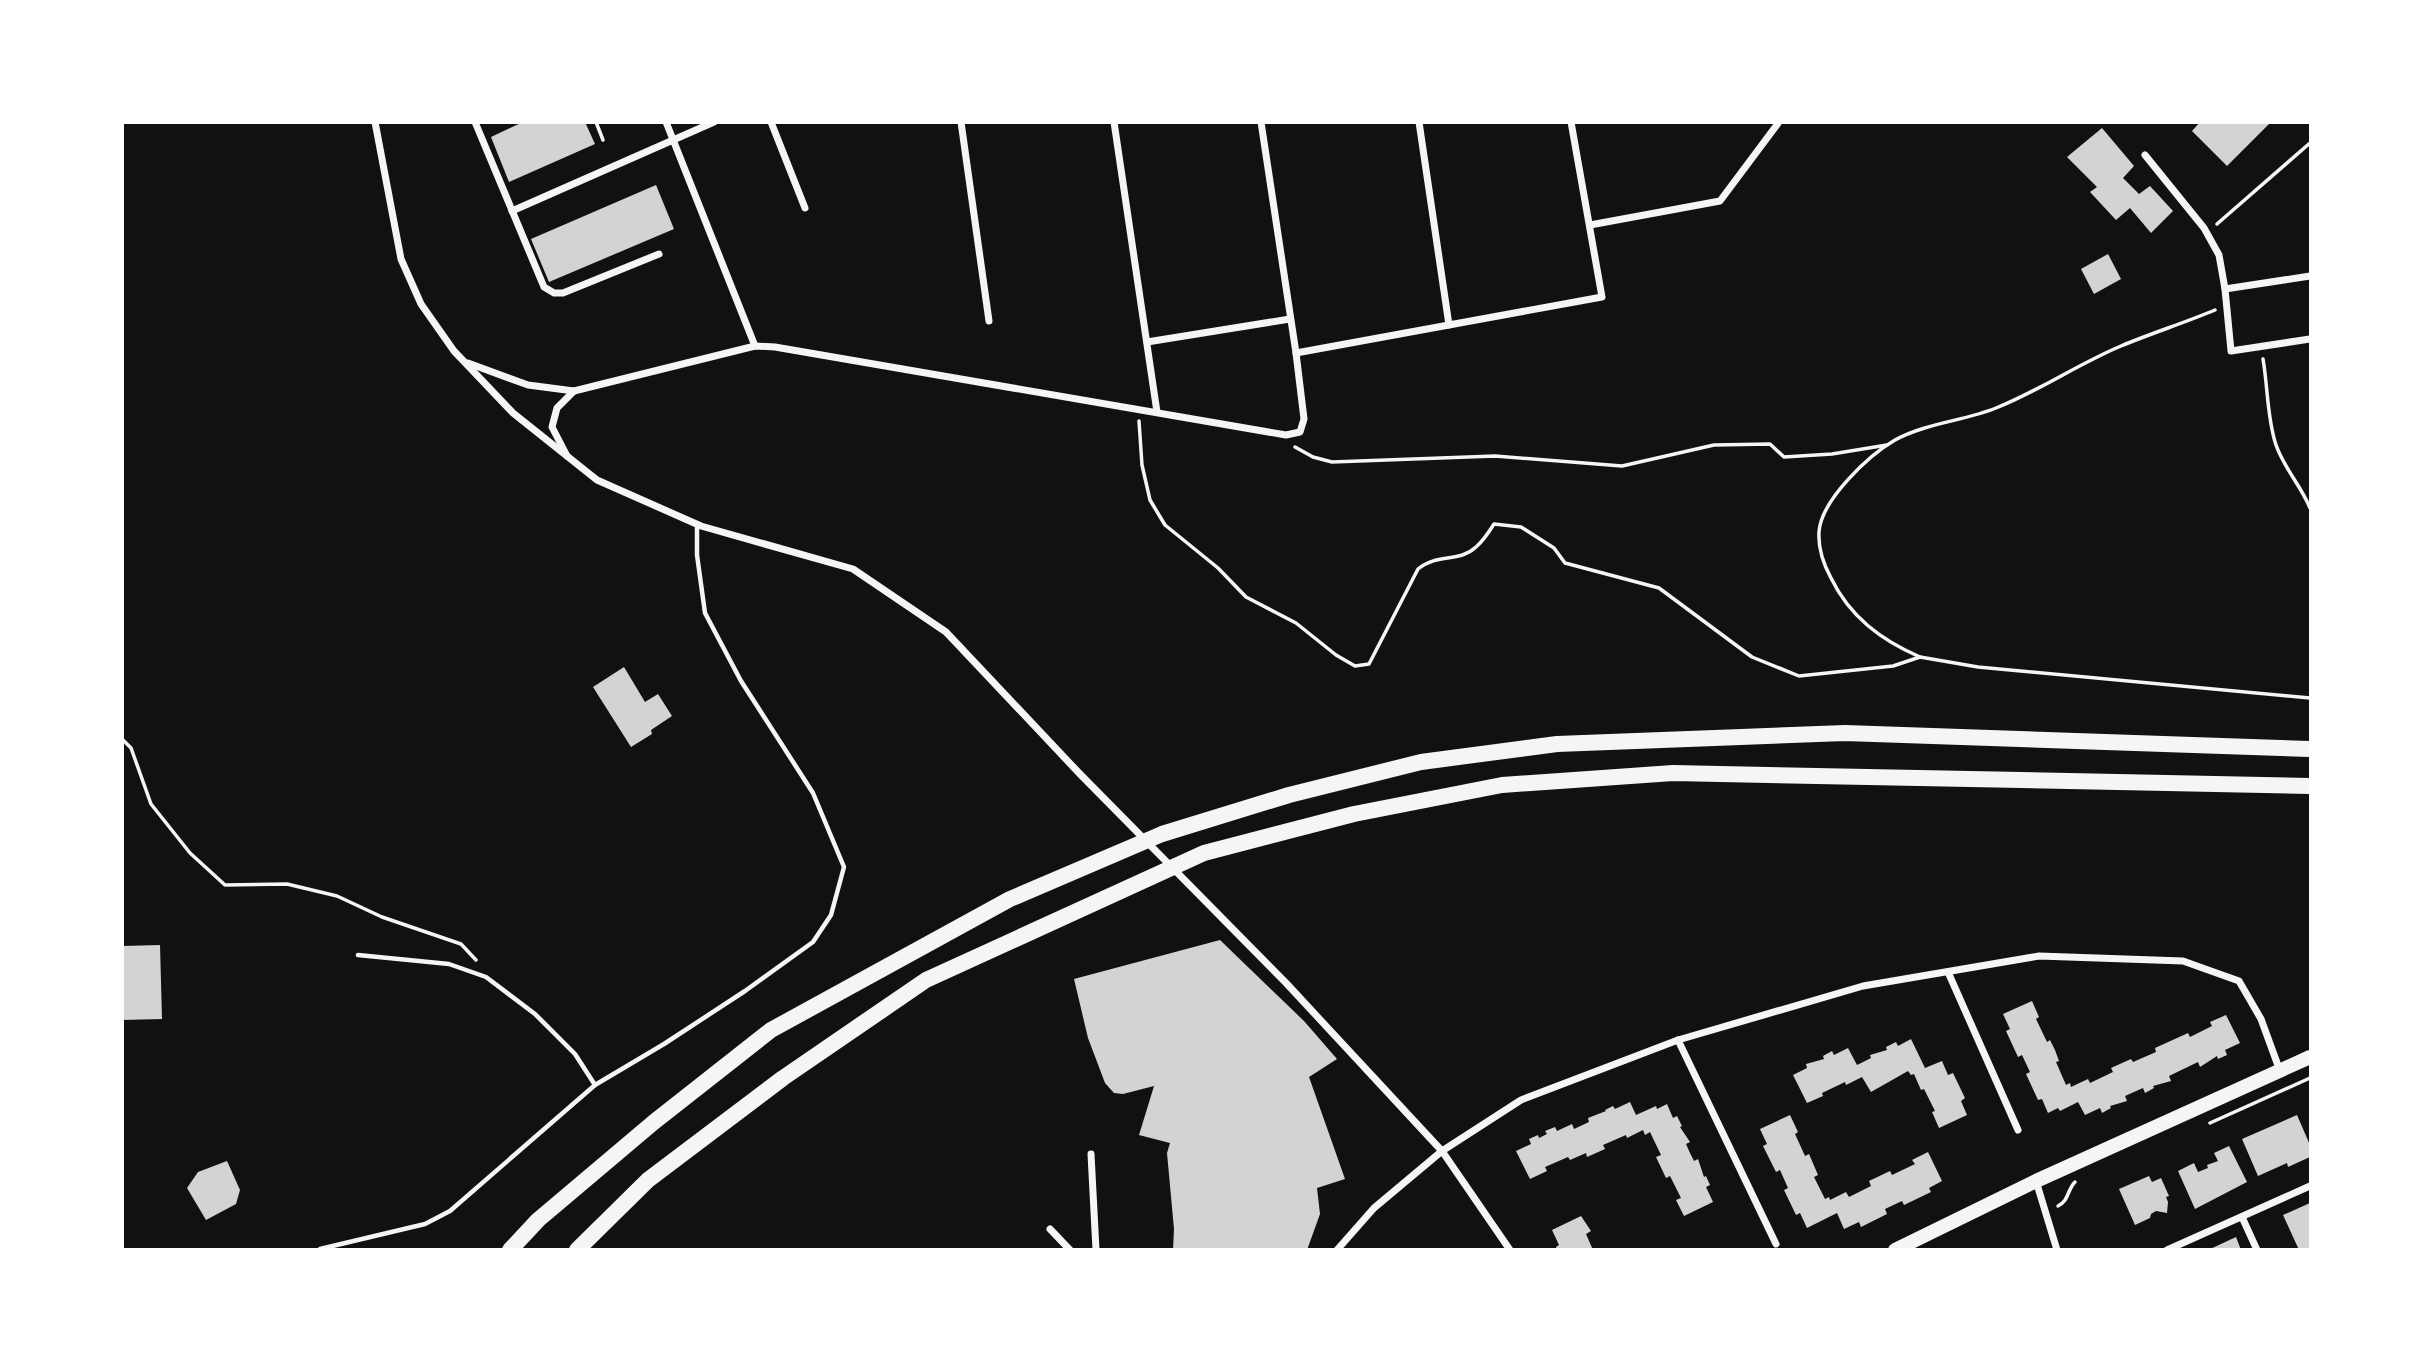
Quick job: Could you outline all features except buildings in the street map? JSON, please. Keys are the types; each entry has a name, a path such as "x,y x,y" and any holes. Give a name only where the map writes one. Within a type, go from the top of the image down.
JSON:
{"highway":[{"path":"510,1250 538,1220 569,1193 771,1030 1010,900 1162,834 1289,795 1421,762 1557,744 1845,733 2311,749"},
{"path":"577,1250 648,1180 783,1078 926,980 1204,853 1354,814 1502,785 1673,773 2311,786"}],"main road":[{"path":"1895,1250 2036,1181 2311,1057"}],"street":[{"path":"375,122 401,259 421,304 454,351 513,413 597,480 697,524 853,569 946,632 1079,773 1287,984 1442,1151 1510,1250"},
{"path":"475,122 544,287 554,293 563,293 659,254"},
{"path":"666,122 755,346"},
{"path":"512,211 714,122"},
{"path":"771,122 805,208"},
{"path":"961,122 989,321"},
{"path":"1114,122 1157,412"},
{"path":"464,361 528,385 574,391 755,346 775,347 1286,435 1300,432 1304,419 1296,353 1261,122"},
{"path":"1419,122 1449,325"},
{"path":"1296,353 1602,297 1572,122"},
{"path":"1590,225 1720,201 1779,122"},
{"path":"2145,155 2207,233 2219,255 2231,351 2311,339"},
{"path":"2225,289 2311,276"},
{"path":"1147,342 1290,319"},
{"path":"568,458 552,427 557,408 574,391"},
{"path":"1337,1250 1374,1208 1442,1151 1521,1100 1678,1040 1863,986 2039,956 2183,961 2239,981 2261,1019 2280,1071"},
{"path":"1948,972 2018,1130"},
{"path":"1678,1040 1776,1244"},
{"path":"1091,1154 1096,1250"},
{"path":"2036,1181 2057,1250"},
{"path":"2167,1250 2311,1186"},
{"path":"2242,1217 2257,1250"},
{"path":"1050,1229 1070,1250"}],"lane":[{"path":"320,1249 425,1224 450,1211 595,1085 745,991 813,942 831,915 844,867 813,793 741,681 705,613 697,555 697,524"},
{"path":"358,955 449,964 481,975 535,1014 575,1054 595,1085"}],"path":[{"path":"596,122 603,139"},
{"path":"2207,233 2311,143"},
{"path":"2227,305 2120,346 1995,409 1944,421 1890,444 1866,461 1832,499 1819,531 1823,563 1842,599 1868,627 1894,646 1920,657 1978,667 2202,687 2284,698 2311,698"},
{"path":"2263,346 2270,424 2277,448 2311,508"},
{"path":"1138,408 1142,465 1150,500 1165,525 1218,568 1246,597 1296,623 1336,655 1355,666 1369,664 1418,569 1429,560 1455,557 1475,548 1494,524 1521,527 1554,548 1565,563 1659,588 1752,657 1799,676 1893,666 1920,657"},
{"path":"1265,431 1313,457 1332,462 1495,456 1622,466 1714,445 1770,444 1784,457 1832,454 1890,444"},
{"path":"122,739 131,748 151,804 190,853 225,885 287,884 337,896 382,917 461,944 478,962 481,975"},
{"path":"2199,1127 2311,1078"},
{"path":"2054,1208 2065,1201 2075,1182"}]}
